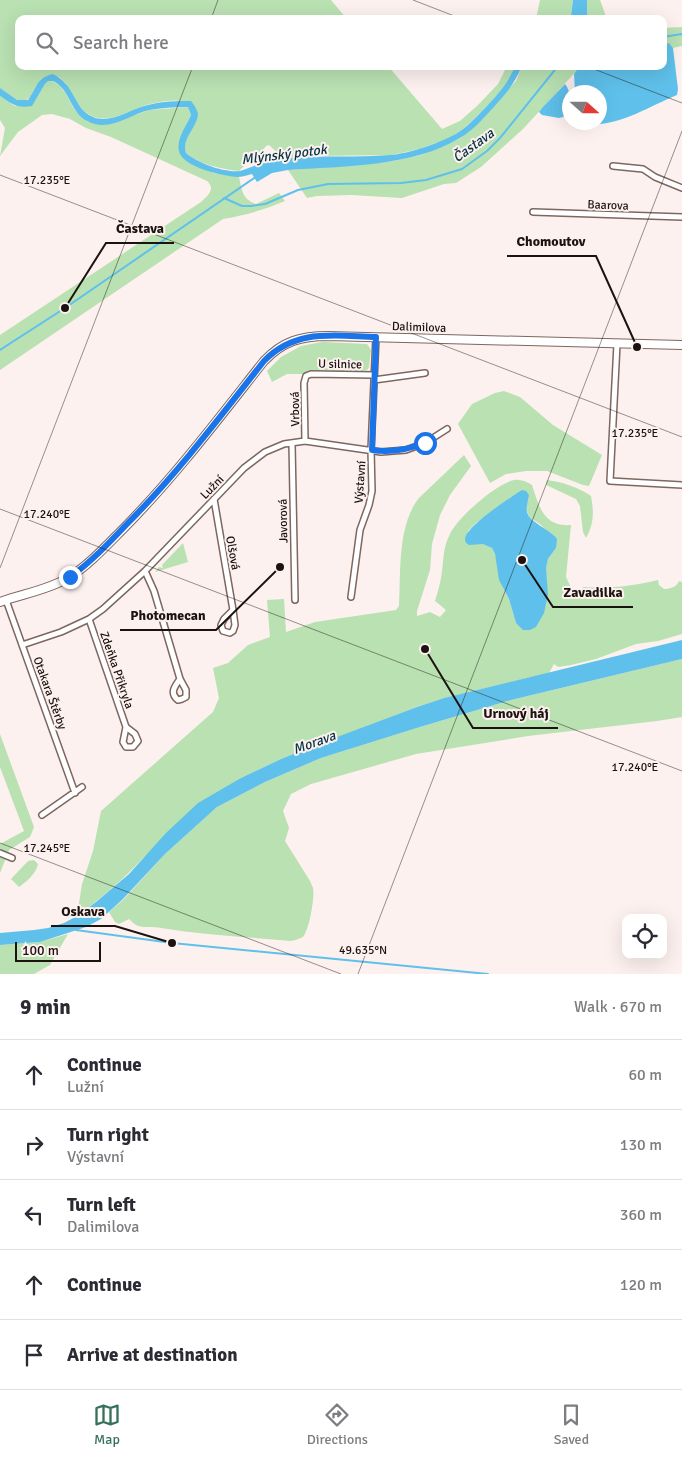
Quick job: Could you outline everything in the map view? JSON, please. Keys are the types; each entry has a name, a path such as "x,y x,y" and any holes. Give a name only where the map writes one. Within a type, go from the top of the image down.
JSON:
{"main road":[{"name":"Dalimilova","path":"3,601 70,577 92,559 143,508 189,457 264,361 286,343 307,337 328,336 682,346"}],"street":[{"path":"614,166 643,169 682,188"},
{"name":"Baarova","path":"533,212 682,218"},
{"name":"Výstavní","path":"351,597 360,530 372,491 376,337"},
{"path":"617,344 610,481 682,485"},
{"name":"U silnice","path":"306,376 311,374 374,378 425,373"},
{"name":"Vrbová","path":"305,441 304,383 306,376"},
{"name":"Lužní","path":"22,645 61,632 89,619 113,601 145,571 244,468 265,452 284,444 305,441 381,452 406,450 425,443 447,429"},
{"name":"Javorová","path":"292,443 295,600"},
{"name":"Olšová","path":"214,499 233,610"},
{"path":"145,571 154,591 180,679"},
{"name":"Otakara Štěrby","path":"3,601 22,645 74,793"},
{"name":"Zdeňka Přikryla","path":"89,619 126,727"},
{"path":"42,815 82,787"},
{"path":"0,853 12,858"}],"green space":[{"path":"0,0 331,0 344,15 15,15 15,70 391,70 442,129 460,121 478,105 498,84 505,70 513,70 503,89 472,121 458,133 444,140 419,149 392,155 283,158 269,145 266,146 256,159 249,161 239,171 218,168 186,153 185,142 197,116 197,110 181,102 158,102 114,117 102,119 85,112 68,86 59,77 36,86 28,99 24,101 16,99 0,88"},
{"path":"540,0 573,0 571,15 537,15"},
{"path":"587,0 600,0 606,15 587,15"},
{"path":"682,27 682,46 673,48 667,43 667,28"},
{"path":"520,70 577,70 523,129 481,167 456,183 444,184 402,198 351,195 307,198 288,170 393,161 421,155 461,138 516,81"},
{"path":"48,81 52,81 60,86 75,109 88,122 138,114 149,110 188,107 191,115 179,143 188,162 214,173 239,177 245,197 251,202 256,204 279,193 285,201 255,212 223,219 0,370 0,335 201,202 211,189 207,181 111,137 86,128 70,119 52,114 42,115 18,132 0,156 5,128 0,120 0,96 15,106 36,99"},
{"path":"322,342 367,344 371,350 369,367 367,370 362,371 309,370 303,374 287,374 272,382 267,371 281,357 301,346"},
{"path":"504,391 520,397 553,425 602,455 589,486 547,471 526,471 506,474 490,483 458,424 472,404 495,393"},
{"path":"464,455 471,466 450,495 440,515 432,544 430,570 417,616 430,612 440,617 446,610 435,601 441,578 445,548 454,527 469,510 488,494 506,483 519,480 532,485 540,508 549,519 554,523 571,525 566,577 576,598 583,587 602,588 658,580 659,585 666,589 675,586 679,581 682,582 682,634 658,641 636,644 596,659 571,665 558,667 554,664 549,673 444,698 281,759 241,778 143,858 112,889 77,916 82,884 93,851 101,811 213,712 219,698 213,668 228,663 248,645 270,637 267,600 284,599 286,632 315,622 396,610 399,606 400,564 404,536 412,509 419,498","holes":["511,497 527,505 530,517 545,529 556,548 546,566 547,595 516,623 509,599 503,588 492,548 488,545 476,544 468,531"]},
{"path":"547,480 570,485 591,496 593,518 586,538 583,532 580,506 576,499 546,485"},
{"path":"183,543 188,562 155,572 159,567 163,568 162,565"},
{"path":"682,659 682,717 528,736 416,754 311,784 291,794 283,811 289,828 285,841 313,888 309,921 302,938 291,941 158,927 141,927 129,919 119,924 115,922 109,912 124,899 165,854 217,807 265,782 321,758 511,700"},
{"path":"0,734 34,827 30,837 9,850 0,873 0,844 24,831 0,767"},
{"path":"34,860 38,864 35,871 19,887 11,879 28,861"},
{"path":"68,934 50,965 34,974 0,974 0,945 40,942"}],"water":[{"path":"573,0 587,0 587,15 571,15"},
{"path":"667,43 669,43 673,48 678,89 677,95 630,116 607,123 607,85 575,85 574,74 577,70 667,70"},
{"path":"513,70 520,70 496,105 469,132 441,148 399,160 354,166 288,170 272,173 257,182 252,174 237,177 213,173 187,162 182,157 178,146 182,132 191,115 188,107 149,110 118,122 103,125 95,124 81,117 63,89 53,81 48,81 45,84 32,106 18,106 0,96 0,88 17,100 28,100 40,81 53,74 66,84 84,111 96,118 111,118 141,107 159,103 191,101 197,109 198,115 185,143 186,153 212,167 240,171 278,159 390,155 416,150 452,136 466,127 489,104"},
{"path":"562,87 562,117 542,115 539,112"},
{"path":"522,490 526,491 529,495 527,512 529,516 557,539 556,548 548,559 546,568 548,595 544,613 536,627 530,630 523,630 516,623 509,599 499,580 495,554 492,548 483,544 469,545 465,540 467,533 473,527 499,505"},
{"path":"682,640 682,659 511,700 321,758 265,782 217,807 165,854 123,899 101,919 86,927 40,942 0,945 0,933 48,928 77,916 129,874 166,833 198,803 241,778 281,759 444,698"}],"waterway":[{"name":"Častava","path":"667,36 682,34"},
{"name":"Častava","path":"224,198 242,206 251,206 265,204 298,190 328,184 401,183 426,180 462,169 487,151 500,138 555,70"},
{"name":"Častava","path":"0,350 65,308 257,176"},
{"path":"76,930 172,943 488,974"}],"place":[{"name":"Častava","path":"65,308"},
{"name":"Chomoutov","path":"637,347"},
{"name":"Zavadilka","path":"522,560"},
{"name":"Photomecan","path":"280,567"},
{"name":"Urnový háj","path":"425,649"},
{"name":"Oskava","path":"172,943"}],"route":[{"path":"70,577 92,559 143,508 189,457 264,361 282,345 313,336 376,337 372,450 391,452 406,450 425,443"}],"water label":[{"name":"Mlýnský potok","path":"284,154"},
{"name":"Morava","path":"314,742"}]}
